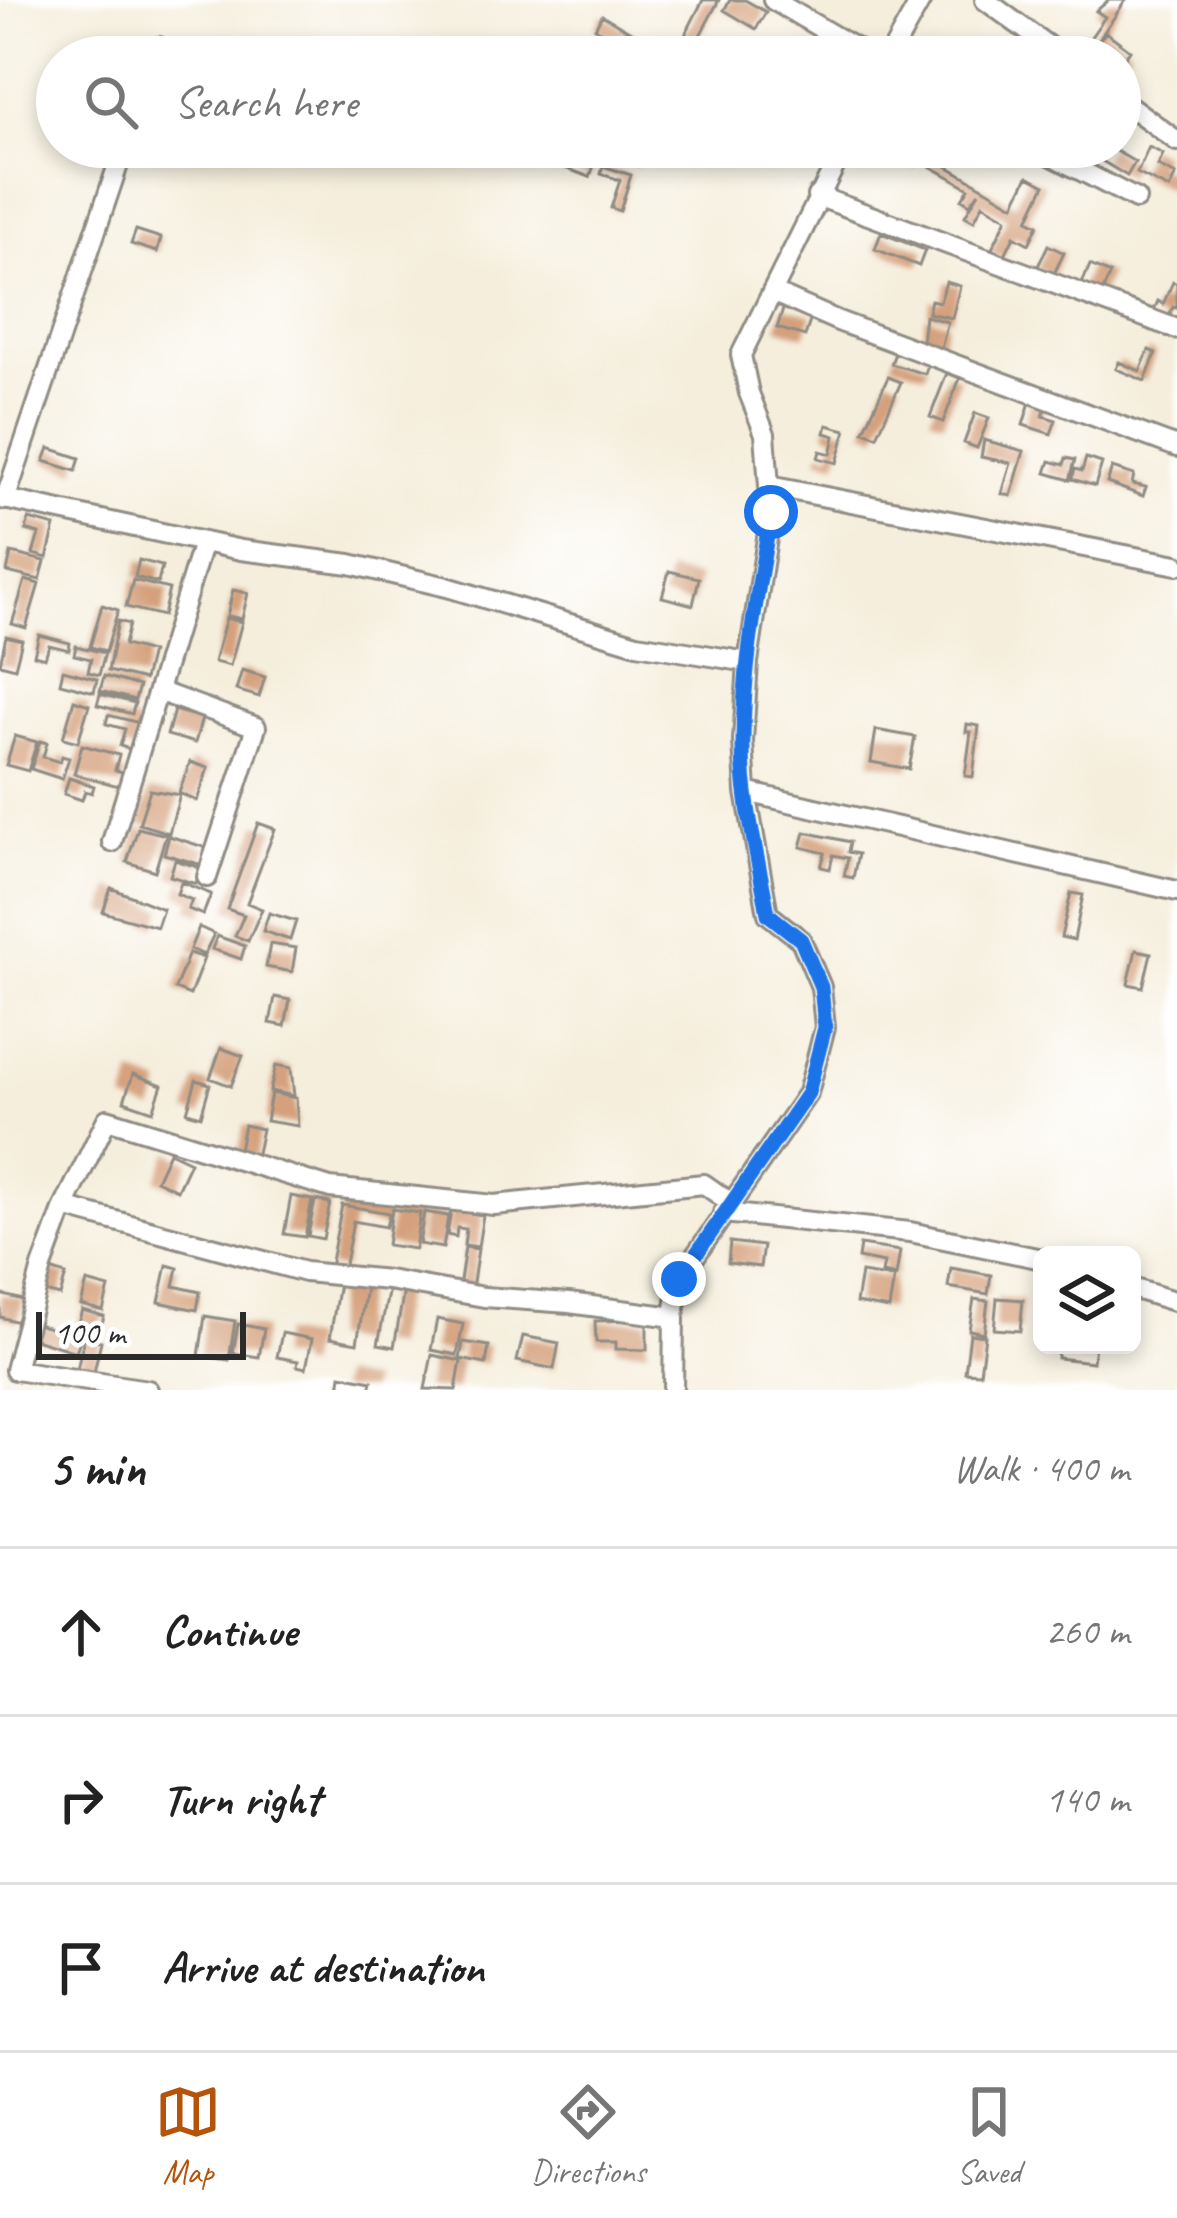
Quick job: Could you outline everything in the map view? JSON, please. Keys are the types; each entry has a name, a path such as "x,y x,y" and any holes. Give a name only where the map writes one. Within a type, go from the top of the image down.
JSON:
{"street":[{"path":"773,0 834,36"},
{"path":"901,36 921,0"},
{"path":"985,0 1034,36"},
{"path":"1141,114 1177,141"},
{"path":"117,168 2,499 241,550 350,565 447,587 638,644 748,662"},
{"path":"673,1390 679,1279 808,1093 825,1027 821,987 801,940 768,914 746,792 742,741 748,662 771,512 764,434 742,355 832,168"},
{"path":"1076,168 1136,199"},
{"path":"817,196 1177,329"},
{"path":"772,292 1177,447"},
{"path":"769,486 1177,566"},
{"path":"112,842 203,542"},
{"path":"158,691 256,727 207,877"},
{"path":"746,792 1177,891"},
{"path":"148,1390 15,1370 42,1267 64,1207 106,1119 330,1188 494,1205 704,1184 727,1208 910,1232 1033,1257"},
{"path":"64,1207 305,1272 674,1318"},
{"path":"1141,1291 1177,1302"}],"building":[{"path":"703,0 719,0 700,36 685,36"},
{"path":"730,0 745,0 766,12 756,29 724,10"},
{"path":"1109,0 1126,0 1101,36 1092,36 1105,17 1096,11"},
{"path":"602,15 636,35 608,36 595,28"},
{"path":"1149,147 1163,154 1158,166 1176,175 1169,189 1137,173"},
{"path":"565,168 593,168 590,177"},
{"path":"602,168 609,168 631,175 620,211 611,208 620,180 601,174"},
{"path":"933,168 950,168 1014,205 1028,176 1045,185 1028,220 1038,225 1029,244 1014,236 1003,259 990,253 1007,218 983,204 974,221 965,216 979,192 970,204 962,199 969,188"},
{"path":"136,230 161,238 157,252 131,244"},
{"path":"881,233 925,250 919,266 875,249"},
{"path":"1048,245 1064,253 1053,276 1037,268"},
{"path":"1090,265 1110,274 1101,295 1081,286"},
{"path":"946,282 960,286 952,318 928,313 931,300 940,302"},
{"path":"1173,282 1177,284 1177,308 1173,307 1166,322 1152,315"},
{"path":"784,306 812,315 805,336 777,328"},
{"path":"925,316 948,322 941,348 922,343"},
{"path":"1149,350 1156,353 1145,381 1116,369 1119,362 1140,371"},
{"path":"895,353 928,365 925,374 891,364"},
{"path":"947,373 960,378 943,422 930,417"},
{"path":"888,377 901,382 877,436 864,431"},
{"path":"1030,402 1046,407 1043,416 1056,420 1051,434 1023,425"},
{"path":"975,413 989,418 977,448 964,443"},
{"path":"827,425 846,430 837,463 818,458 820,451 831,454 835,436 825,433"},
{"path":"984,440 1024,451 1011,496 1002,494 1011,463 981,457"},
{"path":"49,448 80,458 76,471 44,461"},
{"path":"1066,458 1075,460 1070,480 1046,473 1050,461 1064,465"},
{"path":"1086,458 1102,463 1095,486 1072,479 1075,469 1082,471"},
{"path":"1112,468 1134,475 1132,484 1146,487 1143,496 1107,483"},
{"path":"29,519 55,526 47,558 33,554 39,534 26,530"},
{"path":"11,553 45,561 40,580 7,572"},
{"path":"139,560 162,566 158,583 135,577"},
{"path":"669,571 699,578 693,605 662,597"},
{"path":"25,580 39,584 26,628 12,624"},
{"path":"133,580 169,589 163,616 126,607"},
{"path":"233,590 248,593 242,619 227,616"},
{"path":"102,605 118,610 106,651 90,647"},
{"path":"226,618 242,622 230,666 214,662"},
{"path":"118,621 129,624 124,645 151,652 144,680 108,671"},
{"path":"39,635 70,643 69,650 49,645 45,658 34,655"},
{"path":"6,636 22,640 15,668 0,664"},
{"path":"76,646 105,653 99,675 88,672 91,659 74,655"},
{"path":"63,670 97,679 94,692 60,683"},
{"path":"242,670 265,677 259,697 236,690"},
{"path":"104,676 139,686 135,700 100,691"},
{"path":"100,694 135,703 132,714 97,705"},
{"path":"74,700 89,705 78,742 63,738"},
{"path":"174,710 202,718 195,743 167,735"},
{"path":"108,715 140,723 133,750 120,746 125,729 106,724"},
{"path":"967,724 979,726 973,777 965,776 971,732 966,732"},
{"path":"876,730 915,737 909,769 871,762"},
{"path":"15,736 37,742 28,771 6,765"},
{"path":"40,741 47,743 43,757 60,762 62,756 69,758 62,779 31,769"},
{"path":"82,745 119,755 115,770 126,773 122,787 74,774"},
{"path":"190,762 208,768 197,801 179,793"},
{"path":"69,778 94,786 92,793 85,791 82,800 64,794"},
{"path":"150,790 180,795 169,833 139,824"},
{"path":"258,823 275,829 247,903 262,909 248,941 235,936 244,915 227,909"},
{"path":"138,828 166,835 155,871 127,862"},
{"path":"805,832 850,842 848,852 858,854 853,878 844,876 848,858 833,855 830,869 821,867 825,853 801,847"},
{"path":"169,836 207,848 202,865 164,854"},
{"path":"175,860 201,868 196,884 170,876"},
{"path":"181,882 211,894 203,915 188,909 192,900 177,894"},
{"path":"111,888 163,909 157,927 103,912"},
{"path":"1071,893 1083,895 1074,940 1061,937"},
{"path":"269,913 296,921 290,940 263,931"},
{"path":"199,927 214,934 204,955 190,949"},
{"path":"217,936 245,946 241,959 212,949"},
{"path":"270,944 296,948 292,972 266,967"},
{"path":"1136,950 1151,953 1143,987 1128,984"},
{"path":"189,953 204,958 190,995 175,989"},
{"path":"275,997 290,1000 285,1026 270,1023"},
{"path":"221,1048 243,1056 231,1086 210,1078"},
{"path":"276,1065 291,1068 294,1096 270,1091"},
{"path":"133,1074 162,1085 153,1111 124,1101"},
{"path":"196,1080 210,1084 201,1116 187,1112"},
{"path":"271,1093 296,1098 298,1126 266,1121"},
{"path":"244,1125 262,1129 256,1158 238,1154"},
{"path":"169,1152 190,1162 177,1190 156,1180"},
{"path":"291,1196 312,1200 305,1237 284,1234"},
{"path":"315,1200 330,1203 323,1239 308,1236"},
{"path":"342,1205 389,1213 386,1227 353,1221 344,1269 330,1267"},
{"path":"392,1209 420,1213 415,1249 387,1245"},
{"path":"451,1210 483,1215 478,1247 464,1245 466,1229 457,1228 456,1237 447,1235"},
{"path":"424,1212 448,1216 443,1248 419,1244"},
{"path":"730,1242 763,1246 760,1267 728,1263"},
{"path":"860,1245 900,1251 896,1276 882,1273 884,1263 858,1258"},
{"path":"465,1247 478,1249 472,1289 459,1288"},
{"path":"167,1265 178,1268 174,1286 200,1292 197,1310 159,1302"},
{"path":"951,1268 991,1275 988,1294 948,1287"},
{"path":"47,1269 66,1275 60,1296 41,1291"},
{"path":"861,1273 894,1278 889,1309 856,1303"},
{"path":"87,1282 109,1288 103,1311 81,1305"},
{"path":"339,1283 366,1288 357,1343 330,1338"},
{"path":"389,1288 404,1290 394,1347 378,1344"},
{"path":"0,1294 23,1300 18,1322 0,1317"},
{"path":"997,1298 1023,1300 1020,1331 994,1329"},
{"path":"974,1299 988,1301 984,1333 969,1330"},
{"path":"82,1310 104,1316 98,1338 75,1332"},
{"path":"205,1316 235,1321 229,1360 199,1356"},
{"path":"437,1319 463,1324 457,1355 431,1350"},
{"path":"647,1320 647,1350 616,1349 616,1342 596,1342 595,1321"},
{"path":"33,1323 81,1337 76,1352 28,1337"},
{"path":"238,1324 264,1329 259,1357 233,1353"},
{"path":"282,1333 312,1339 306,1368 297,1366 298,1361 277,1357"},
{"path":"970,1334 985,1336 980,1373 965,1372"},
{"path":"523,1336 559,1343 554,1369 517,1361"},
{"path":"84,1338 101,1341 93,1377 76,1374"},
{"path":"463,1342 489,1346 486,1364 460,1359"},
{"path":"1057,1354 1094,1354 1093,1362 1057,1358"},
{"path":"432,1355 461,1361 456,1390 425,1389"},
{"path":"341,1375 372,1381 370,1390 339,1390"}],"route":[{"path":"679,1279 808,1093 825,1027 821,987 801,940 768,914 746,792 742,741 748,662 771,512"}]}
